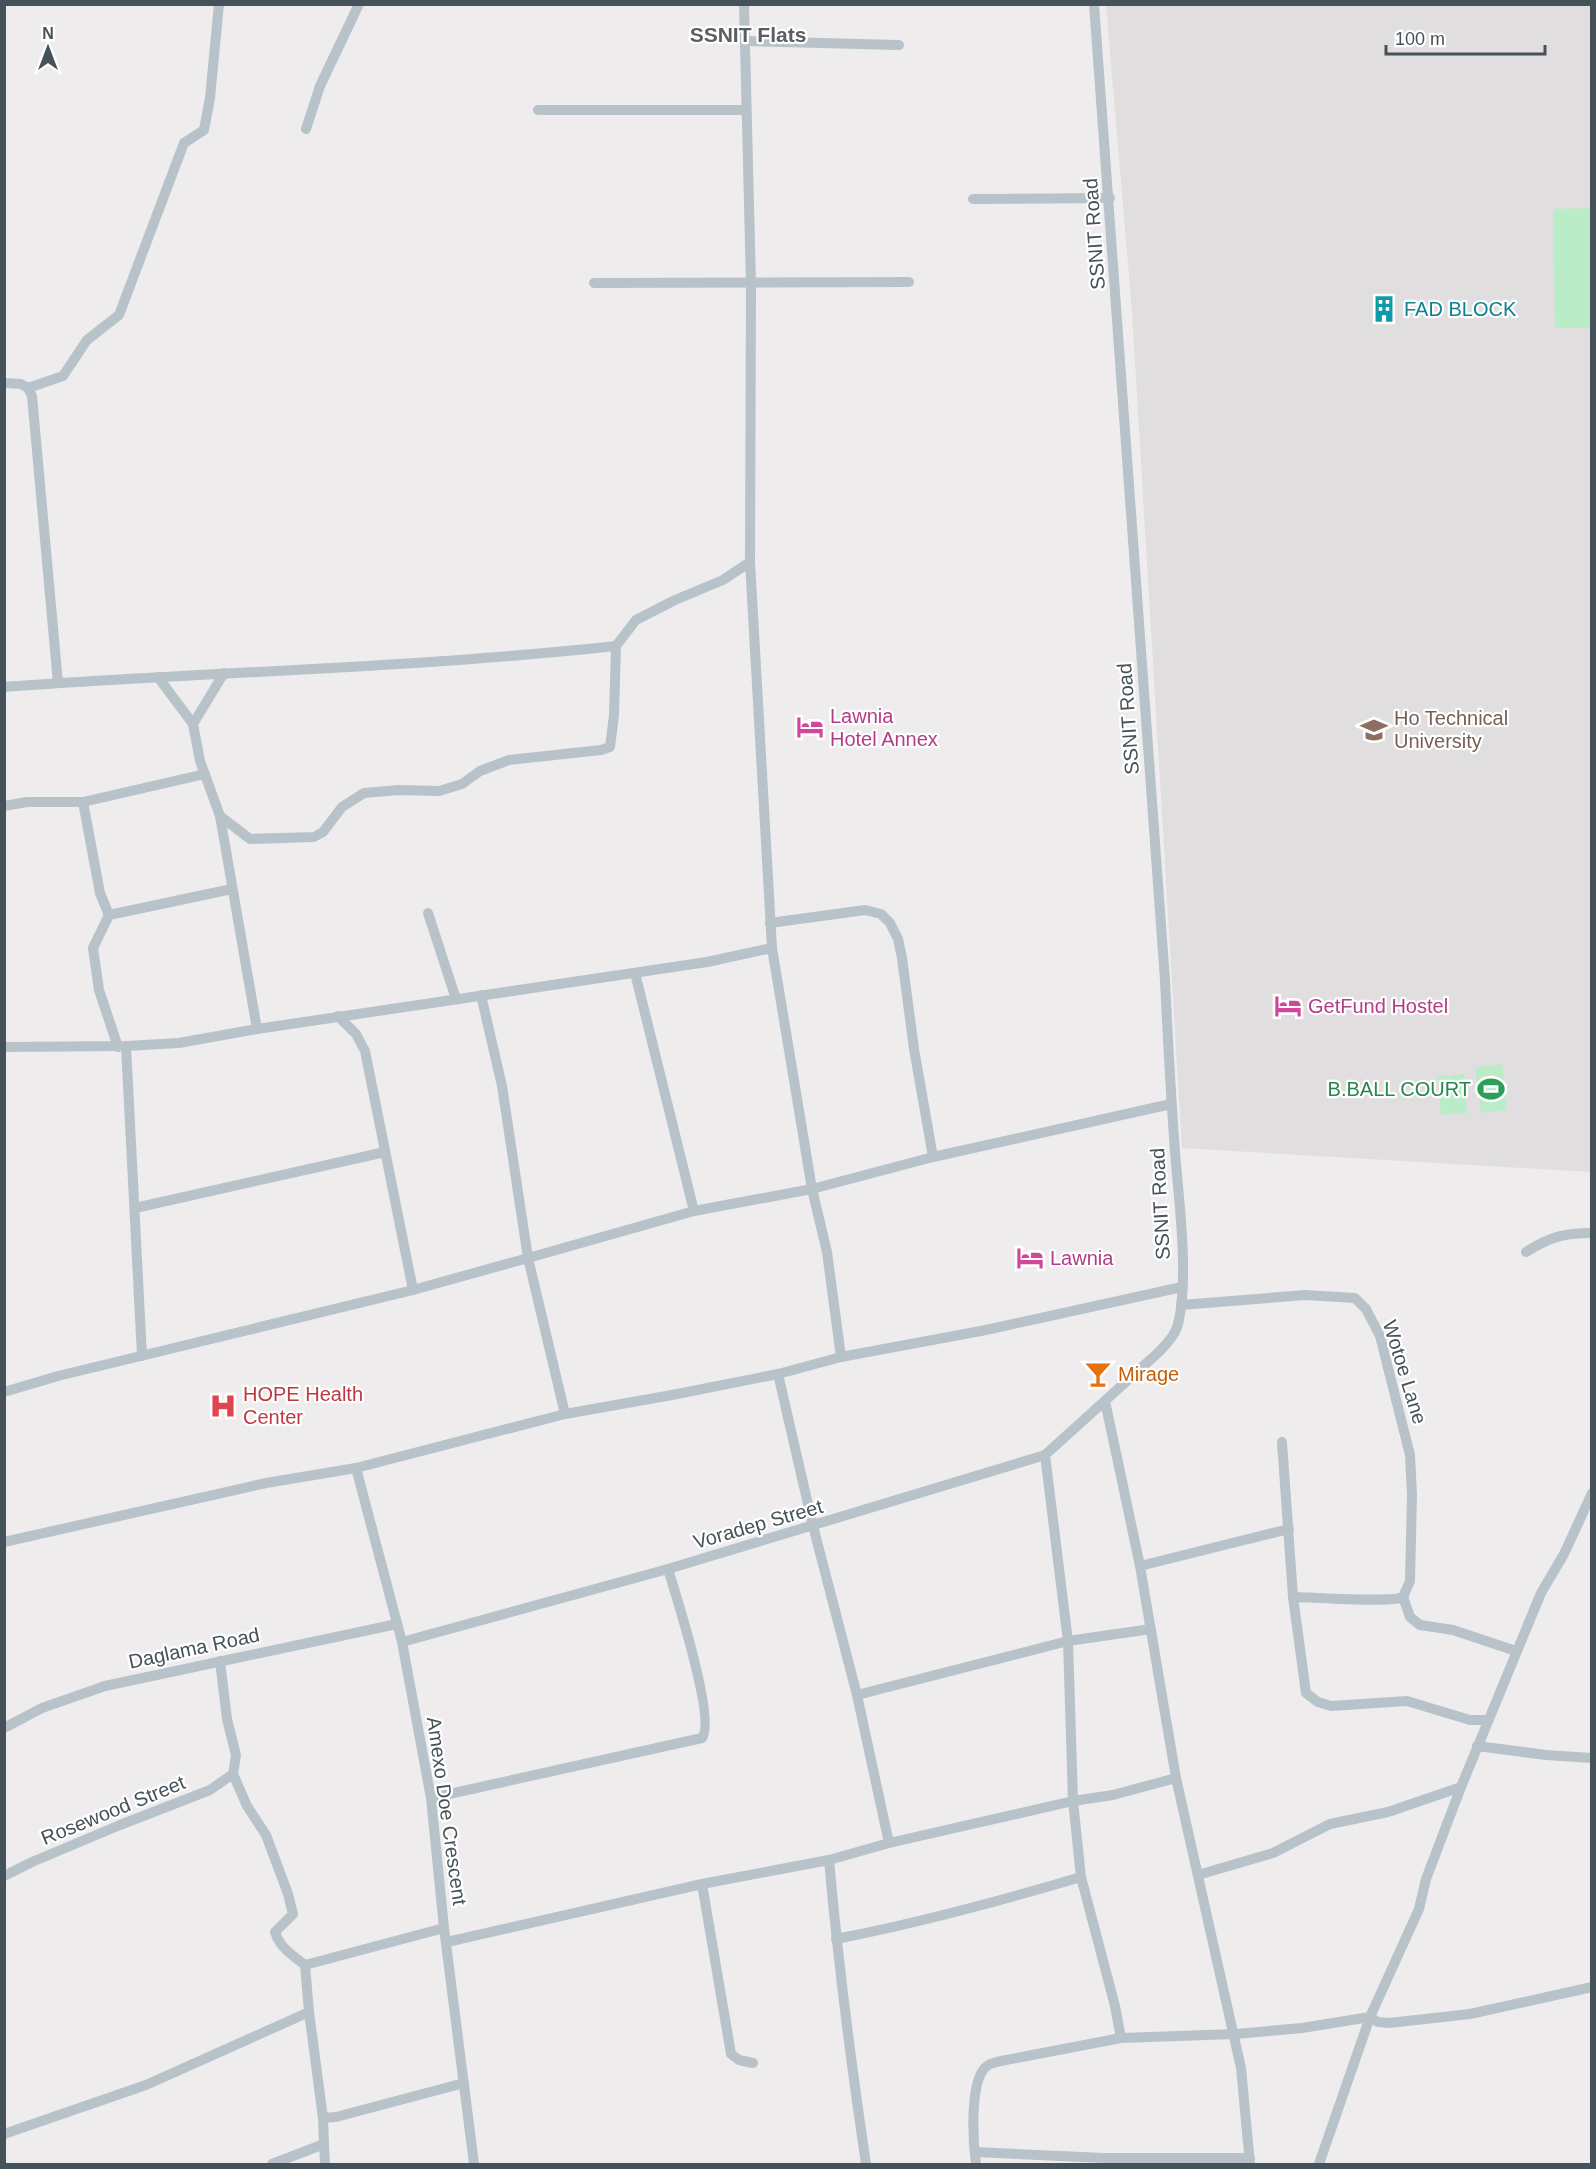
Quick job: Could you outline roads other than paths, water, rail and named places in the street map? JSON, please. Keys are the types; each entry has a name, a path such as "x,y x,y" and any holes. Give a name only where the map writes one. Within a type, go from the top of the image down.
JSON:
{"street":[{"path":"28,388 63,376 87,340 119,315 184,143 204,130 210,98 219,4"},
{"path":"306,129 320,86 359,4"},
{"path":"744,4 751,284 750,561 770,923 772,948 812,1189 827,1252 841,1357"},
{"name":"SSNIT Road","path":"1094,4 1110,198 1165,980 1171,1104 1180,1214 1182,1287 1179,1323 1172,1338 1105,1401"},
{"path":"745,42 899,45"},
{"path":"538,110 746,110"},
{"path":"973,199 1110,198"},
{"path":"594,283 909,282"},
{"path":"4,383 21,384 28,388 33,408 58,683"},
{"path":"220,816 250,839 314,837 323,832 342,807 364,793 439,790 462,784 480,771 509,760 601,750 610,747 614,715 616,646 636,620 675,600 723,580 750,561"},
{"path":"4,687 446,662 616,646"},
{"path":"194,724 224,673"},
{"path":"158,677 194,724 200,761 220,816 257,1029"},
{"path":"4,806 27,802 83,802 205,774"},
{"path":"83,802 100,893 109,915 93,948 99,990 122,1047 135,1208 142,1356"},
{"path":"109,915 232,889"},
{"path":"770,923 864,910 881,914 890,923 898,939 902,958 914,1049 933,1157"},
{"path":"428,913 456,999"},
{"path":"4,1047 122,1047 179,1043 257,1029 707,962 772,948"},
{"path":"635,973 694,1211"},
{"path":"482,995 502,1086 528,1258 565,1414"},
{"path":"338,1017 356,1034 365,1050 413,1290"},
{"path":"4,1392 58,1376 413,1290 694,1211 812,1189 933,1157 1171,1104"},
{"path":"135,1208 385,1152"},
{"path":"1526,1252 1554,1236 1592,1233"},
{"path":"4,1542 266,1483 356,1468 565,1414 778,1374 841,1357 986,1330 1182,1287"},
{"name":"Wotoe Lane","path":"1181,1305 1305,1295 1355,1298 1366,1309 1380,1336 1410,1455 1412,1495 1410,1581 1403,1597"},
{"path":"778,1374 813,1526 857,1695 889,1843"},
{"path":"975,2152 1104,2161 1250,2161 1241,2068 1235,2034 1176,1778 1140,1566 1105,1401"},
{"name":"Voradep Street","path":"402,1642 668,1569 1045,1455 1105,1401"},
{"path":"1282,1442 1293,1597 1306,1693 1318,1702 1331,1706 1407,1701 1470,1720 1488,1720"},
{"path":"1045,1455 1068,1641 1072,1801 1082,1877 1116,2006 1121,2038"},
{"name":"Amexo Doe Crescent","path":"356,1468 402,1642 431,1798 444,1928 474,2164"},
{"path":"1319,2164 1370,2018 1419,1908 1426,1879 1516,1651 1541,1593 1564,1554 1592,1493"},
{"path":"1140,1566 1289,1529"},
{"path":"431,1798 702,1738 706,1728 694,1659 668,1569"},
{"path":"1293,1597 1382,1599 1403,1597 1410,1617 1420,1625 1453,1630 1516,1651"},
{"name":"Daglama Road","path":"4,1728 42,1708 105,1686 397,1624"},
{"path":"857,1695 1068,1641 1151,1629"},
{"path":"220,1660 227,1719 236,1755 233,1774 247,1806 266,1835 293,1914 275,1932 278,1941 287,1952 305,1965 323,2118 325,2164"},
{"path":"1478,1746 1546,1755 1592,1758"},
{"name":"Rosewood Street","path":"4,1876 54,1852 210,1790 233,1774"},
{"path":"447,1942 702,1884 830,1860 889,1843 1176,1778"},
{"path":"1198,1875 1273,1853 1330,1824 1388,1812 1461,1787"},
{"path":"830,1860 836,1939 850,2059 866,2164"},
{"path":"836,1939 992,1904 1082,1877"},
{"path":"702,1884 731,2054 739,2060 753,2063"},
{"path":"305,1965 444,1928"},
{"path":"976,2164 975,2101 980,2075 988,2066 1001,2061 1121,2038 1235,2034 1302,2028 1370,2018 1378,2022 1389,2022 1460,2015 1592,1987"},
{"path":"4,2134 146,2085 309,2012"},
{"path":"323,2118 336,2117 464,2083"},
{"path":"272,2164 324,2144"}],"place":[{"name":"FAD BLOCK","path":"1384,309"},
{"name":"Lawnia Hotel Annex","path":"810,727"},
{"name":"Ho Technical University","path":"1374,730"},
{"name":"GetFund Hostel","path":"1288,1006"},
{"name":"B.BALL COURT","path":"1491,1089"},
{"name":"Lawnia","path":"1030,1258"},
{"name":"Mirage","path":"1098,1374"},
{"name":"HOPE Health Center","path":"223,1406"}],"district":[{"name":"SSNIT Flats","path":"748,34"}]}
